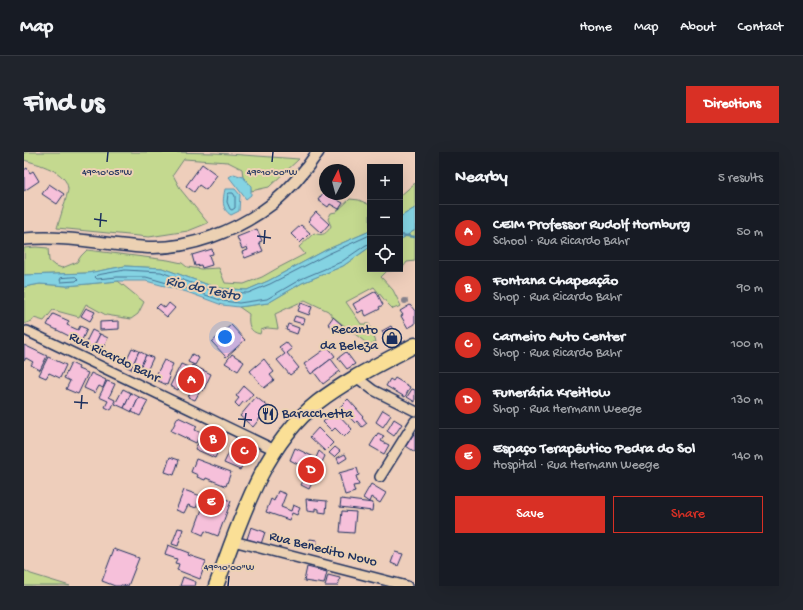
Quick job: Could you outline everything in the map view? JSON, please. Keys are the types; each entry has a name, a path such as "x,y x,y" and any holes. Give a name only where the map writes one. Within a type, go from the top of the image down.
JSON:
{"main road":[{"path":"218,586 233,541 256,484 275,450 287,434 317,403 356,377 415,345"}],"street":[{"path":"24,239 48,238 144,248 181,245 202,240 232,227 259,213 272,204 299,178 318,152"},
{"name":"Rua Ricardo Bahr","path":"27,331 275,450"},
{"path":"356,377 373,390 415,411"},
{"path":"380,477 415,422"},
{"name":"Rua Benedito Novo","path":"233,541 407,586"}],"green space":[{"path":"24,152 215,153 299,159 269,187 251,191 250,185 243,177 242,169 228,162 184,159 173,175 181,190 208,223 188,231 149,237 57,228 68,192 66,183 63,177 51,169 24,160"},
{"path":"415,183 415,208 403,215 403,200 403,193"},
{"path":"349,200 359,200 367,204 367,232 326,250 268,281 247,290 217,288 162,268 125,266 88,273 24,275 24,248 36,247 48,248 49,261 62,268 77,262 87,250 168,260 182,263 187,267 201,269 219,268 225,283 244,284 262,277 305,254 299,247 314,233 320,235 328,231 331,226 328,219 331,213 336,212"},
{"path":"415,230 415,261 407,262 403,267 403,238"},
{"path":"367,249 367,272 386,272 381,277 393,290 401,306 393,309 374,287 346,302 361,324 369,324 376,342 369,345 333,317 328,311 305,300 275,314 278,329 267,328 261,330 260,334 251,329 249,324 249,314 239,307 268,303 302,283 343,266"},
{"path":"118,281 144,302 138,314 131,319 106,315 86,304 79,317 53,310 44,321 34,318 32,321 24,324 24,287 40,284 67,286"},
{"path":"24,570 31,574 70,586 24,586"}],"water":[{"path":"234,174 243,177 251,186 251,195 246,199 229,177"},
{"path":"225,189 235,189 240,195 239,211 231,215 224,207 223,200"},
{"path":"415,208 415,230 403,238 403,236 403,215"},
{"name":"Rio do Testo","path":"367,232 367,249 343,266 302,283 268,303 239,307 222,305 187,292 146,281 118,281 67,286 40,284 24,287 24,275 88,273 125,266 162,268 217,288 247,290 268,281 326,250"}],"building":[{"path":"202,164 217,175 206,190 199,185 194,192 186,186"},
{"path":"27,168 30,173 33,171 39,181 24,191 24,170"},
{"path":"49,184 64,194 57,204 42,194"},
{"path":"319,199 319,200 338,200 343,203 339,209 330,204 328,207 318,200"},
{"path":"316,212 329,224 321,233 308,221"},
{"path":"301,225 310,233 300,243 291,234"},
{"path":"257,229 262,241 259,242 263,251 245,258 242,252 248,250 247,247 242,249 237,237"},
{"path":"212,249 213,254 209,255 212,265 202,268 201,265 195,266 192,255"},
{"path":"376,291 383,305 379,307 380,309 366,316 363,310 358,313 353,304"},
{"path":"169,303 175,308 167,317 156,308 160,304 165,308"},
{"path":"301,303 312,307 309,315 298,311"},
{"path":"410,305 415,311 415,324 408,328 401,316 403,315 400,311"},
{"path":"86,308 95,312 90,321 81,316"},
{"path":"53,314 69,321 67,325 78,330 80,326 87,329 81,342 47,325"},
{"path":"295,316 305,319 303,324 293,321"},
{"path":"333,317 342,325 337,331 328,324"},
{"path":"119,321 119,329 100,330 100,322"},
{"path":"288,324 299,328 297,334 286,330"},
{"path":"231,325 245,340 226,357 212,342"},
{"path":"391,326 398,338 389,344 382,331"},
{"path":"92,330 100,334 93,348 85,344"},
{"path":"100,334 108,338 101,352 93,348"},
{"path":"286,342 292,349 287,353 299,368 290,375 277,360 285,354 279,347"},
{"path":"24,345 47,356 40,370 31,365 33,362 26,358 24,361"},
{"path":"328,347 335,356 311,374 304,364"},
{"path":"132,348 139,351 131,369 124,365"},
{"path":"139,351 146,355 138,372 131,369"},
{"path":"346,352 355,364 347,369 338,358"},
{"path":"192,354 199,358 195,365 188,362"},
{"path":"232,354 244,362 238,371 225,363"},
{"path":"146,355 153,358 145,375 138,372"},
{"path":"48,357 66,365 60,378 49,373 46,378 39,375"},
{"path":"264,359 274,372 270,375 274,380 264,388 250,371"},
{"path":"331,359 340,371 323,384 314,372"},
{"path":"164,360 173,364 168,375 170,377 167,385 154,379"},
{"path":"71,363 79,367 78,369 88,373 78,394 66,389 70,381 64,378"},
{"path":"181,364 188,367 186,372 189,373 192,365 211,374 203,391 194,386 193,388 200,391 195,400 188,397 190,393 179,387 178,390 170,386"},
{"path":"91,373 106,380 103,388 99,386 95,393 84,388"},
{"path":"395,378 410,387 405,397 386,386 390,379 393,381"},
{"path":"107,381 115,384 109,397 115,400 111,410 105,407 108,401 99,397"},
{"path":"244,386 253,394 239,407 235,403 239,398 236,396"},
{"path":"123,389 131,393 124,408 115,404"},
{"path":"412,389 415,390 415,402 407,397"},
{"path":"131,393 139,397 132,412 124,408"},
{"path":"139,397 148,401 140,416 132,412"},
{"path":"256,397 275,412 267,422 261,417 253,427 240,416"},
{"path":"348,399 363,416 362,417 367,423 362,427 357,421 355,423 340,407"},
{"path":"383,410 391,415 383,427 376,422"},
{"path":"335,411 352,429 344,437 335,428 332,431 323,422"},
{"path":"178,417 197,426 195,430 201,433 196,443 171,431"},
{"path":"394,419 402,424 394,436 387,431"},
{"path":"318,428 333,443 325,451 310,437"},
{"path":"204,431 223,440 215,458 195,449"},
{"path":"415,432 415,452 406,446"},
{"path":"378,433 384,436 381,441 389,445 384,454 370,446"},
{"path":"236,438 252,446 240,470 224,463"},
{"path":"335,447 340,451 334,457 329,453"},
{"path":"295,448 316,458 319,451 325,456 309,489 301,485 307,474 303,473 305,468 290,460"},
{"path":"345,454 347,458 339,463 337,458"},
{"path":"170,457 179,460 174,475 165,472"},
{"path":"196,459 231,472 226,486 206,478 205,480 197,477 198,475 191,472"},
{"path":"357,468 359,475 356,476 359,485 353,486 355,492 345,495 339,473"},
{"path":"371,484 386,493 380,503 371,497 369,502 363,498"},
{"path":"184,490 201,496 196,508 188,505 184,513 176,510"},
{"path":"278,491 286,494 281,507 291,511 293,505 300,508 297,515 292,513 289,520 266,512 271,499 274,501"},
{"path":"208,493 231,501 218,536 205,531 203,535 194,531"},
{"path":"306,499 327,501 326,513 319,512 319,509 315,508 315,512 307,511"},
{"path":"341,499 373,503 372,511 340,507"},
{"path":"342,511 356,512 354,533 340,532"},
{"path":"251,527 265,532 261,544 247,539"},
{"path":"178,528 183,529 178,546 172,544"},
{"path":"310,539 317,540 316,546 309,544"},
{"path":"168,545 189,553 188,555 206,561 200,579 177,570 179,564 175,563 177,559 165,555"},
{"path":"114,549 139,558 128,586 115,586 102,581"},
{"path":"395,552 403,554 398,566 391,563"},
{"path":"307,567 327,572 324,584 304,581"},
{"path":"328,575 340,578 338,586 325,586"},
{"path":"183,577 196,582 195,586 180,586"}],"waterway":[{"path":"403,235 415,237"}],"place":[{"name":"Recanto da Beleza","path":"392,338"},
{"name":"CEIM Professor Rudolf Hornburg","path":"191,380"},
{"name":"Baracchetta","path":"268,414"},
{"name":"Fontana Chapeação","path":"213,439"},
{"name":"Carneiro Auto Center","path":"244,451"},
{"name":"Funerária Kreitlow","path":"311,470"},
{"name":"Espaço Terapêutico Pedra do Sol","path":"211,502"}]}
